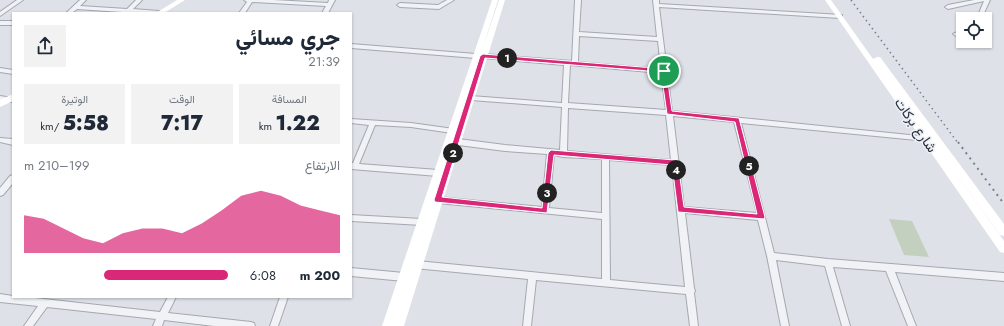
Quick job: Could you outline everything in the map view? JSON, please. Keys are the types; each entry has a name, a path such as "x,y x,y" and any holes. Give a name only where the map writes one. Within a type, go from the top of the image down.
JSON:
{"street":[{"path":"0,14 20,0"},
{"path":"71,12 83,0"},
{"path":"129,10 138,0"},
{"path":"161,12 182,0"},
{"path":"247,0 331,3 326,12"},
{"path":"243,12 251,0"},
{"path":"406,0 400,5 440,6 450,0"},
{"path":"388,326 438,173 471,98 479,56 495,0"},
{"path":"398,326 438,200 453,141 452,131 479,56 502,0"},
{"path":"575,64 578,0"},
{"name":"شارع بركات","path":"828,0 1004,250"},
{"name":"شارع بركات","path":"836,0 1004,232"},
{"path":"948,7 982,0"},
{"path":"982,12 986,0"},
{"path":"694,326 657,2 840,16"},
{"path":"76,7 149,12"},
{"path":"0,23 12,23"},
{"path":"577,34 661,39"},
{"path":"352,46 664,71"},
{"path":"563,154 567,63"},
{"path":"0,70 12,72"},
{"path":"0,104 9,98"},
{"path":"471,98 669,113 926,139"},
{"path":"737,120 771,256 786,326"},
{"path":"352,121 411,125 452,131"},
{"path":"372,123 353,166 438,173"},
{"path":"0,140 12,142"},
{"path":"453,141 551,153 675,163"},
{"path":"545,211 551,153"},
{"path":"605,157 606,283"},
{"path":"0,193 6,186"},
{"path":"438,200 605,216"},
{"path":"681,210 761,217"},
{"path":"352,218 422,222"},
{"path":"771,256 828,263 1004,277"},
{"path":"828,263 846,326"},
{"path":"417,265 691,291"},
{"path":"890,268 912,326"},
{"path":"352,272 404,277"},
{"path":"527,326 532,276"},
{"path":"0,298 251,326"},
{"path":"157,326 172,298"},
{"path":"274,326 284,298"},
{"path":"28,326 45,303"}],"green space":[{"path":"889,219 912,221 929,257 904,255"}],"railway":[{"path":"851,0 958,143"},
{"path":"958,142 1004,204"}],"route":[{"path":"483,56 664,71 669,113 737,120 745,147 761,217 681,210 675,163 551,153 545,211 438,200 483,56"}]}
